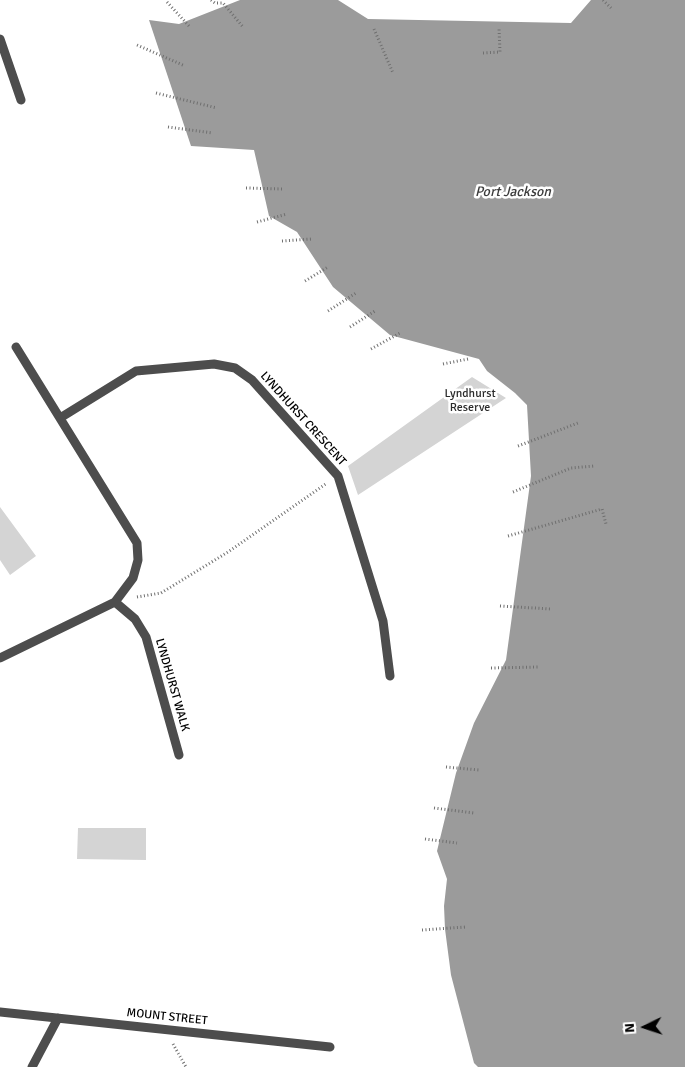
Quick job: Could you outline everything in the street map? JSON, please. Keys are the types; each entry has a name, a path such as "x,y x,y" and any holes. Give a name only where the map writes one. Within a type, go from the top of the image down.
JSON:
{"street":[{"path":"0,39 21,100"},
{"path":"0,658 115,602 133,578 138,560 137,543 16,347"},
{"name":"LYNDHURST CRESCENT","path":"60,418 136,371 214,364 235,368 252,380 338,476 383,621 390,676"},
{"name":"LYNDHURST WALK","path":"115,602 134,619 146,637 179,755"},
{"name":"MOUNT STREET","path":"0,1012 330,1047"},
{"path":"32,1067 58,1018"}],"path":[{"path":"211,0 215,3 223,3 243,27"},
{"path":"603,0 611,8"},
{"path":"166,2 190,26"},
{"path":"483,53 500,52 498,28"},
{"path":"374,29 393,73"},
{"path":"137,45 185,66"},
{"path":"156,93 217,108"},
{"path":"168,126 213,132"},
{"path":"246,188 283,189"},
{"path":"256,222 288,214"},
{"path":"282,241 312,239"},
{"path":"305,281 328,267"},
{"path":"328,311 356,293"},
{"path":"350,327 375,311"},
{"path":"371,350 400,333"},
{"path":"443,364 468,359"},
{"path":"518,446 578,423"},
{"path":"513,492 571,468 594,466"},
{"path":"115,602 161,593 228,552 338,476"},
{"path":"508,536 602,509 606,524"},
{"path":"500,606 551,609"},
{"path":"491,668 539,667"},
{"path":"446,767 479,770"},
{"path":"434,808 474,813"},
{"path":"425,839 457,843"},
{"path":"422,930 466,927"},
{"path":"164,1030 186,1067"}],"green space":[{"name":"Lyndhurst Reserve","path":"472,377 506,398 358,495 348,466"},
{"path":"0,507 36,556 10,575 0,560"},
{"path":"78,828 146,828 146,860 77,859"}],"water":[{"name":"Port Jackson","path":"240,0 338,0 368,19 571,23 591,0 685,0 685,1067 478,1067 474,1063 451,975 444,906 447,879 437,851 456,773 474,723 506,660 531,476 527,405 487,371 479,359 390,335 333,287 297,232 269,216 254,150 191,146 149,20 179,24"}]}
